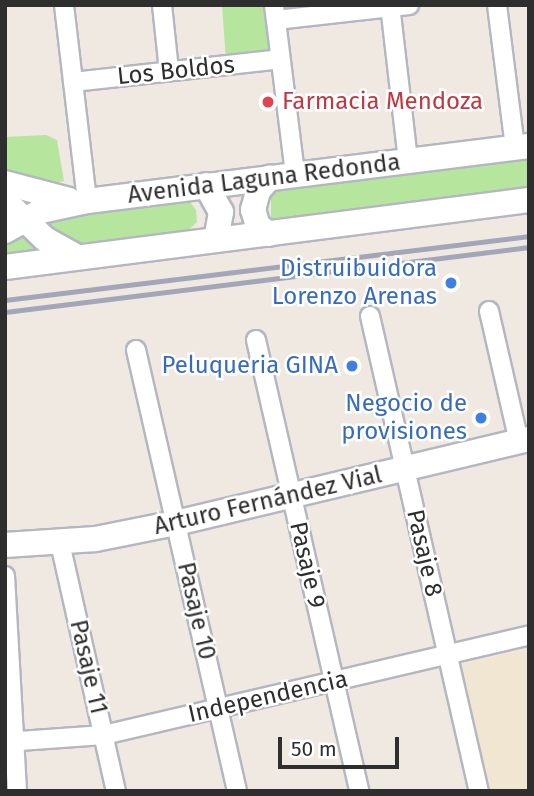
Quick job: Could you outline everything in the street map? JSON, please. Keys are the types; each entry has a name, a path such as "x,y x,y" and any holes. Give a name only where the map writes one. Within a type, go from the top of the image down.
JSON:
{"main road":[{"name":"Avenida Laguna Redonda","path":"15,225 87,201 522,147"},
{"path":"269,234 258,226 253,210 258,191 270,177"},
{"path":"5,183 48,197 87,201"},
{"path":"206,185 221,212 216,240"},
{"path":"5,267 529,200"},
{"path":"5,201 15,225 77,257"},
{"name":"Arturo Fernández Vial","path":"5,545 60,543 176,523 524,441"}],"street":[{"path":"64,5 87,201"},
{"path":"162,5 169,71"},
{"path":"295,174 275,13 408,5"},
{"path":"497,5 522,147"},
{"path":"390,6 408,161"},
{"name":"Los Boldos","path":"73,82 280,59"},
{"path":"489,311 524,441"},
{"name":"Pasaje 8","path":"370,316 479,791"},
{"name":"Pasaje 9","path":"256,340 359,791"},
{"name":"Pasaje 10","path":"135,350 237,791"},
{"name":"Pasaje 11","path":"60,543 116,791"},
{"path":"5,576 10,742 17,791"},
{"name":"Independencia","path":"10,742 104,734 529,635"}],"shaded area":[{"path":"529,649 529,791 485,791 457,665"}],"green space":[{"path":"222,5 264,5 271,52 226,61"},
{"path":"46,135 57,140 64,181 47,185 5,176 5,137"},
{"path":"529,158 529,188 271,225 271,191"},
{"path":"190,202 196,210 197,222 183,236 63,248 41,227 56,218"},
{"path":"5,214 55,254 5,260"}],"railway":[{"path":"5,300 529,236"},
{"path":"5,312 529,247"}],"place":[{"name":"Farmacia Mendoza","path":"268,102"},
{"name":"Distruibuidora Lorenzo Arenas","path":"451,283"},
{"name":"Peluqueria GINA","path":"352,366"},
{"name":"Negocio de provisiones","path":"481,418"}]}
